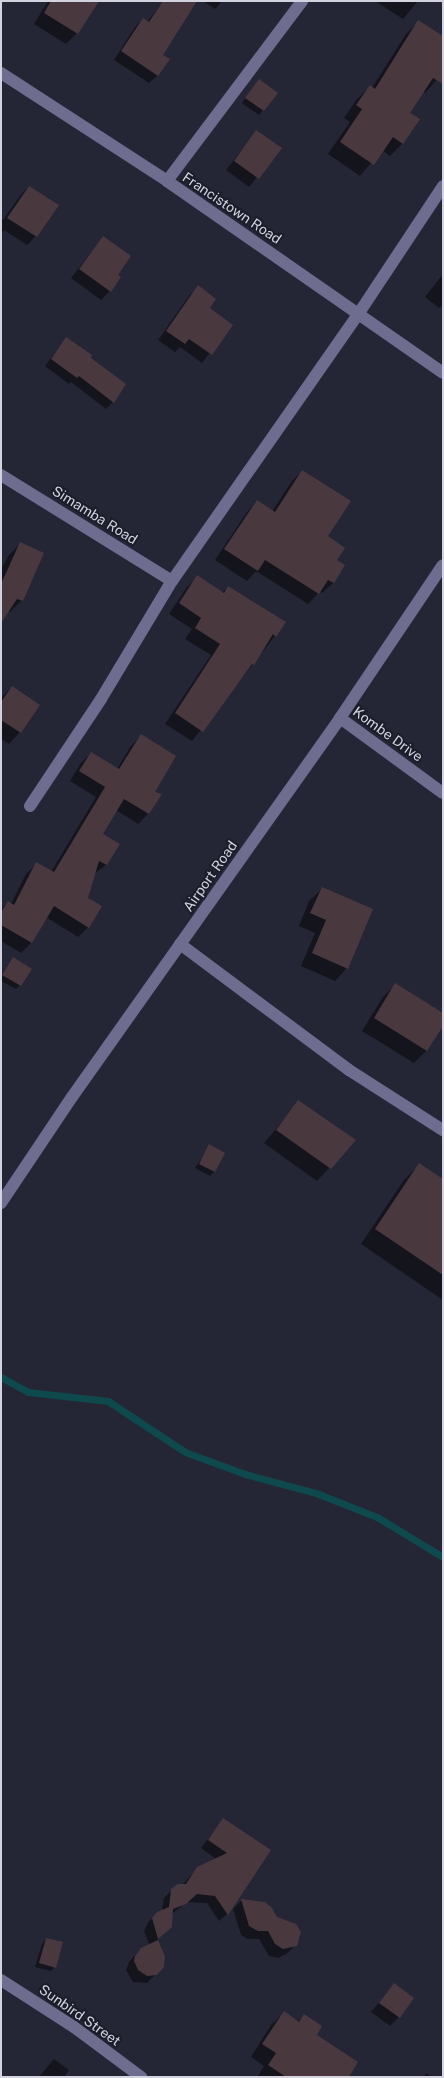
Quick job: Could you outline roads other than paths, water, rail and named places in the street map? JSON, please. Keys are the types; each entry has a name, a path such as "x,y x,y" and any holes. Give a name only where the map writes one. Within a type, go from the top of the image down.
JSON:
{"street":[{"path":"167,181 269,48 302,1"},
{"name":"Francistown Road","path":"1,73 167,181 443,373"},
{"path":"30,806 101,699 172,581 359,313 443,186"},
{"name":"Simamba Road","path":"1,475 172,581"},
{"name":"Airport Road","path":"1,1203 72,1097 340,718 443,565"},
{"name":"Kombe Drive","path":"340,718 443,793"},
{"path":"180,944 349,1070 443,1130"},
{"name":"Sunbird Street","path":"1,1980 74,2027 141,2077"}],"waterway":[{"path":"1,1377 28,1392 108,1401 185,1452 245,1474 316,1493 377,1517 443,1557"}]}
